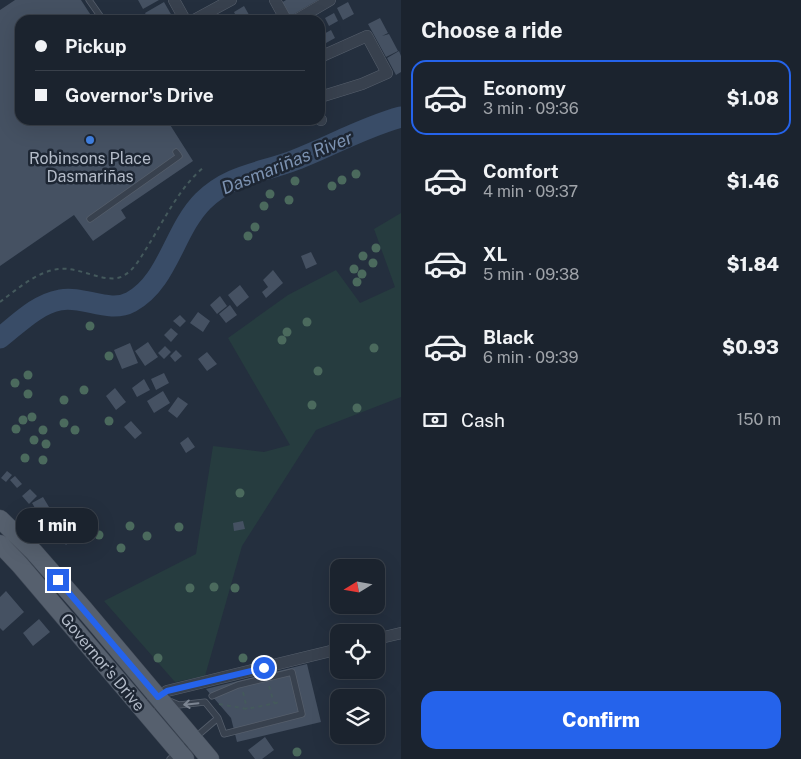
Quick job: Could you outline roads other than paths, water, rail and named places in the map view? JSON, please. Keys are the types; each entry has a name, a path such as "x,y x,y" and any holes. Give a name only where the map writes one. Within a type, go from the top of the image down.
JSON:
{"main road":[{"name":"Governor's Drive","path":"0,520 40,559 210,759"},
{"name":"Governor's Drive","path":"0,544 37,584 143,710 178,756"}],"street":[{"path":"174,0 182,15"},
{"path":"203,15 231,0"},
{"path":"275,0 283,15"},
{"path":"304,15 330,0"},
{"path":"325,55 367,36 387,73 362,84 325,95"},
{"path":"385,637 401,633"},
{"path":"143,710 167,691 330,651"}],"lane":[{"path":"89,0 100,15"},
{"path":"90,219 179,156 176,152"},
{"path":"158,697 179,705 205,702 218,718 224,734 302,714 292,672 238,685 212,696"},
{"path":"178,756 193,739 218,718"}],"waterway":[{"name":"Dasmariñas River","path":"0,338 28,315 52,302 69,299 114,306 131,302 144,293 154,282 193,213 213,192 247,175 295,160 361,131 401,117"}],"place":[{"name":"Robinsons Place Dasmariñas","path":"90,140"}]}
